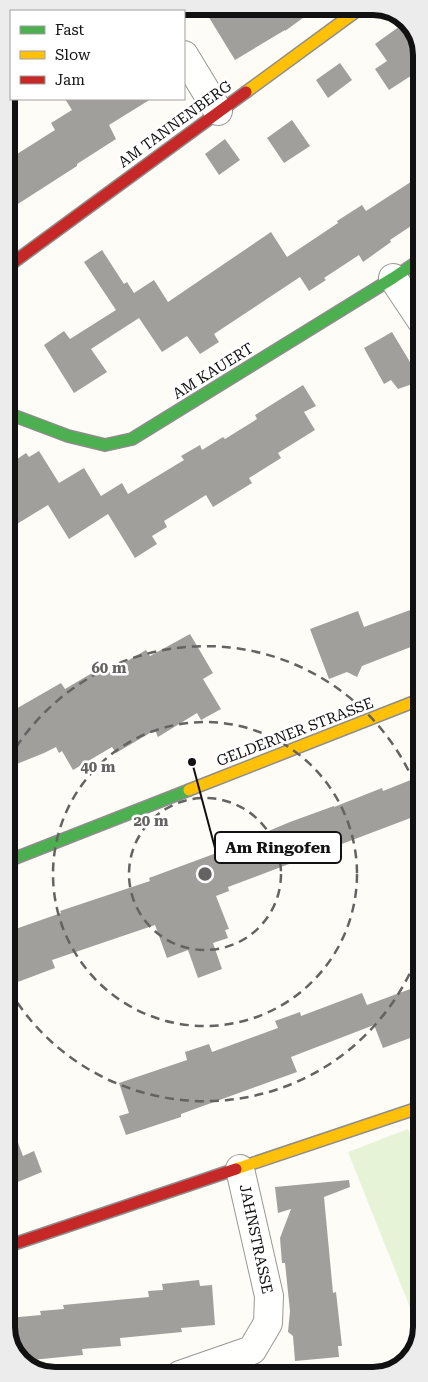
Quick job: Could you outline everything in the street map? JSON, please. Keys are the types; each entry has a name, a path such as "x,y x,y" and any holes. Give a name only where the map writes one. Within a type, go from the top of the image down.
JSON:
{"street":[{"name":"AM TANNENBERG","path":"15,261 351,15"},
{"path":"185,57 218,111"},
{"name":"AM KAUERT","path":"15,416 68,436 105,445 132,439 413,265"},
{"path":"394,278 413,309"},
{"name":"GELDERNER STRASSE","path":"15,859 413,702"},
{"name":"JAHNSTRASSE","path":"15,1244 413,1111"},
{"name":"JAHNSTRASSE","path":"203,1367 252,1350 268,1323 269,1296 240,1169"}],"green space":[{"path":"408,1129 413,1142 413,1315 348,1152"}],"building":[{"path":"208,15 307,15 285,31 235,60"},
{"path":"400,26 412,44 413,75 389,90 375,69 387,61 375,44"},
{"path":"340,63 352,80 328,98 316,80"},
{"path":"66,100 149,100 109,125 116,139 15,206 15,155 55,130 51,123 72,110"},
{"path":"292,120 310,146 284,163 267,138"},
{"path":"225,139 240,160 219,175 205,154"},
{"path":"413,181 413,225 363,262 359,255 324,278 326,280 309,291 300,277 214,334 219,342 200,354 187,336 162,352 139,318 91,349 107,372 74,393 44,345 64,331 70,339 116,310 84,262 102,250 124,284 127,282 134,293 154,280 168,302 271,232 287,257 362,205 366,211"},
{"path":"392,332 413,367 411,368 413,384 398,389 391,380 384,384 364,348"},
{"path":"303,385 316,406 304,412 315,430 278,453 281,458 249,478 252,483 213,507 206,495 164,521 167,527 152,536 157,544 135,558 108,514 69,539 48,505 15,525 15,461 26,453 29,457 39,451 59,483 84,468 101,496 122,483 128,494 184,460 181,456 200,445 202,450 223,437 225,439 257,419 255,415"},
{"path":"413,609 413,646 362,666 357,677 347,672 329,679 310,629 358,611 364,627"},
{"path":"190,634 213,673 203,679 221,709 201,720 197,713 158,737 155,730 116,753 112,747 73,770 62,751 59,753 56,747 15,765 15,709 61,683 65,689 104,666 107,673 146,650 150,656"},
{"path":"413,779 413,817 228,887 229,891 216,896 229,929 225,930 228,938 213,943 222,969 198,978 188,950 167,958 155,925 52,960 55,968 15,983 15,929 61,913 60,911 150,881 149,878 238,845 290,822 382,788 383,791"},
{"path":"413,988 413,1037 383,1048 374,1025 291,1057 297,1072 181,1114 181,1117 126,1135 119,1116 129,1113 119,1083 187,1060 185,1052 209,1044 212,1052 278,1028 275,1021 300,1012 301,1016 362,993 367,1005"},
{"path":"15,1135 23,1156 34,1151 42,1172 15,1183"},
{"path":"349,1180 350,1187 324,1197 333,1293 336,1292 342,1346 338,1346 339,1357 295,1361 293,1336 288,1332 290,1311 285,1263 282,1263 280,1238 291,1209 278,1213 275,1187"},
{"path":"199,1280 200,1286 212,1285 215,1325 181,1328 182,1332 120,1338 121,1346 82,1349 83,1355 32,1360 19,1345 16,1338 15,1317 41,1315 40,1311 64,1309 63,1305 149,1297 148,1291 163,1290 162,1284"}],"traffic: fast":[{"path":"15,416 68,436 105,445 132,439 413,265"},
{"path":"15,858 189,790"}],"traffic: slow":[{"path":"246,92 351,15"},
{"path":"189,790 413,702"},
{"path":"236,1169 413,1110"}],"traffic: jam":[{"path":"15,261 246,92"},
{"path":"15,1244 236,1169"}],"place":[{"name":"Am Ringofen","path":"192,762"}]}
